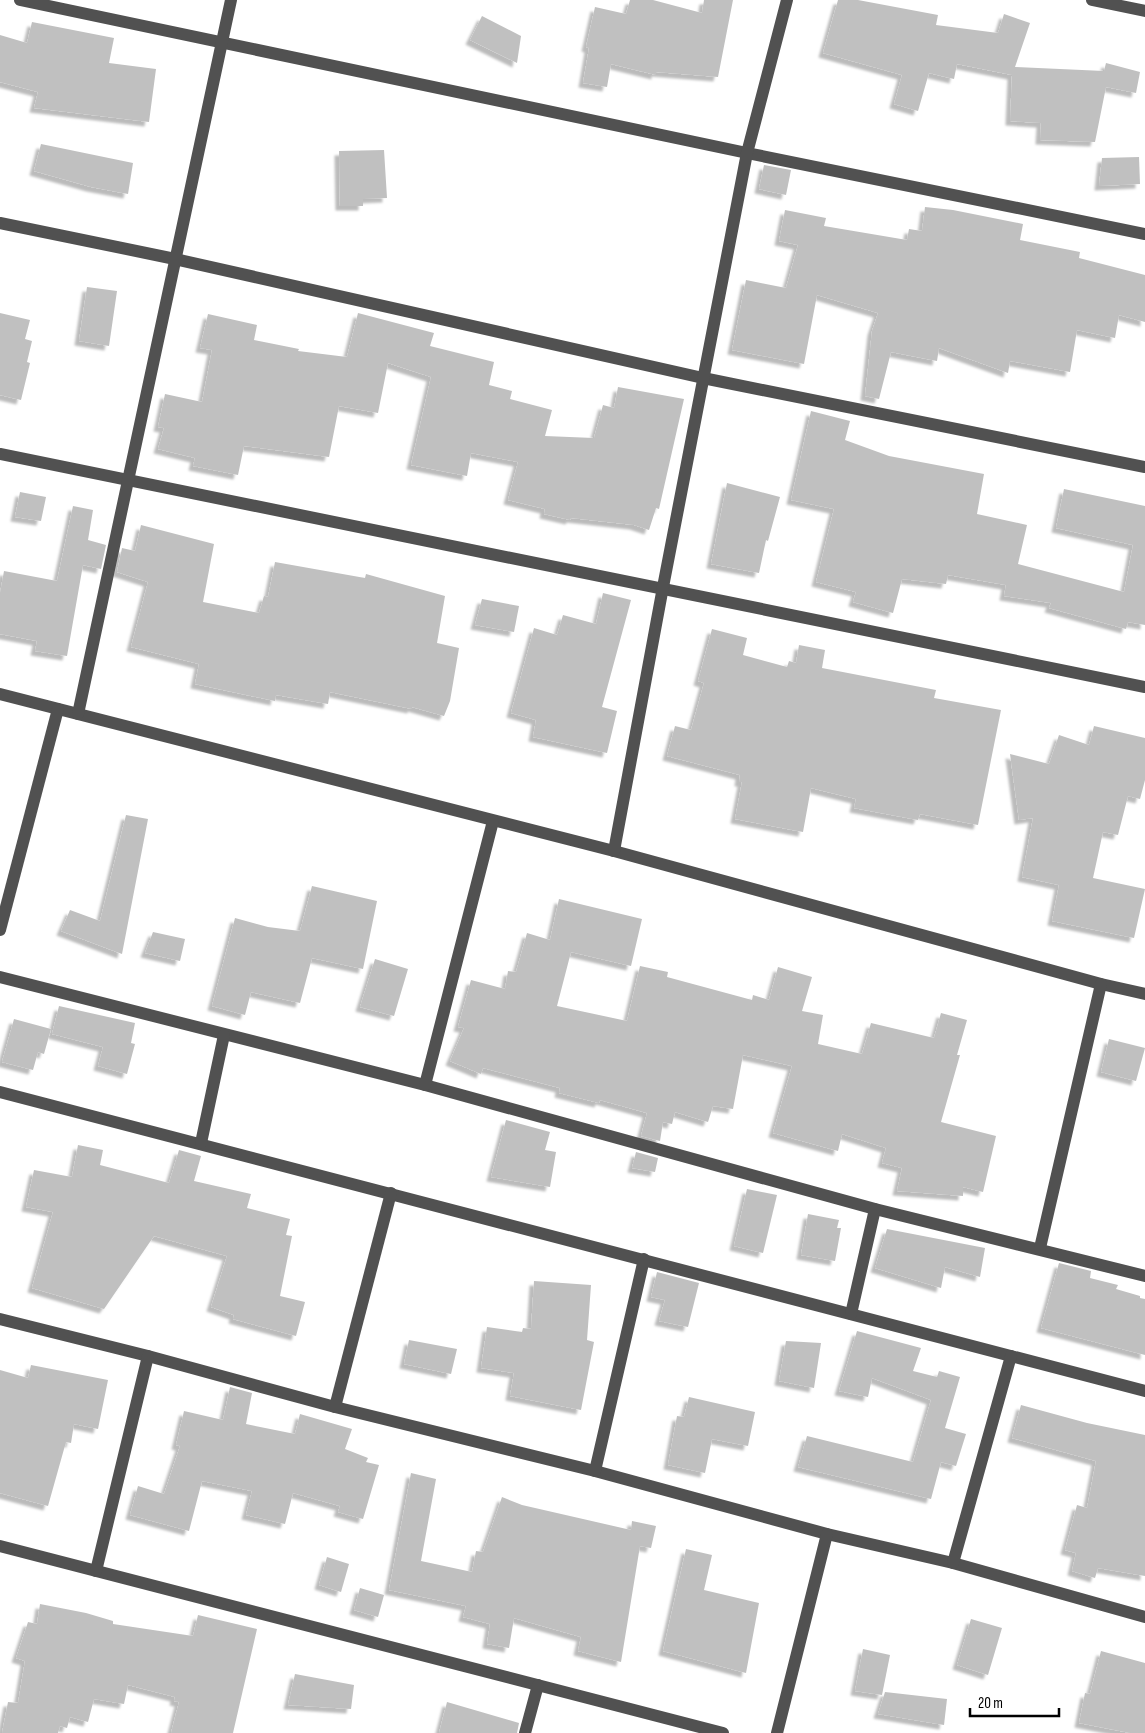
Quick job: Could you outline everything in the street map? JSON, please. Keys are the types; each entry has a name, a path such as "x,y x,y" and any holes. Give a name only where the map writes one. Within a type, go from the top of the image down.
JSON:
{"street":[{"path":"20,0 224,41 747,153 1145,234"},
{"path":"78,714 175,259 224,41 231,0"},
{"path":"614,851 662,588 747,153 787,0"},
{"path":"1092,0 1145,11"},
{"path":"0,223 175,259 703,378 1145,467"},
{"path":"0,454 1145,687"},
{"path":"0,694 614,851 1101,984 1145,994"},
{"path":"0,930 58,708"},
{"path":"425,1085 493,821"},
{"path":"0,976 224,1036 425,1085 875,1209 1040,1248 1145,1276"},
{"path":"1040,1248 1101,984"},
{"path":"201,1143 224,1036"},
{"path":"0,1092 1145,1391"},
{"path":"335,1407 391,1193"},
{"path":"851,1314 875,1209"},
{"path":"595,1471 644,1259"},
{"path":"0,1319 148,1356 335,1407 595,1471 828,1534 953,1563 1145,1617"},
{"path":"96,1570 148,1356"},
{"path":"953,1563 1011,1356"},
{"path":"778,1733 828,1534"},
{"path":"0,1546 723,1733"},
{"path":"526,1733 538,1685"}],"building":[{"path":"630,0 653,0 702,13 704,0 733,0 718,77 656,72 656,75 611,64 607,87 583,83 589,48 586,47 595,7 626,14"},
{"path":"838,0 858,0 938,15 936,25 998,33 1004,14 1030,23 1015,67 1104,71 1106,63 1140,72 1136,93 1106,87 1095,142 1040,140 1041,123 1010,121 1012,75 957,64 954,79 929,73 918,111 894,104 902,75 823,53"},
{"path":"482,16 521,36 517,63 470,40"},
{"path":"32,22 114,38 109,63 156,69 149,122 34,108 38,92 0,82 0,35 27,43"},
{"path":"41,144 133,163 128,194 91,187 34,171"},
{"path":"384,150 387,198 363,199 363,206 340,206 339,151"},
{"path":"1139,157 1140,184 1099,186 1102,158"},
{"path":"764,165 791,170 786,195 759,189"},
{"path":"925,207 953,210 1023,224 1020,240 1080,252 1079,258 1145,275 1145,322 1119,315 1115,338 1077,330 1070,372 1010,361 1008,373 939,348 937,361 891,352 879,399 865,396 872,331 878,313 817,295 804,364 732,350 746,280 786,288 798,245 779,241 785,210 826,218 824,226 907,240 909,229 922,231"},
{"path":"87,287 117,291 109,346 79,341"},
{"path":"0,313 30,320 25,339 32,341 27,362 30,363 21,400 0,395"},
{"path":"358,313 434,333 430,346 494,362 489,385 512,391 510,399 552,410 545,436 594,438 603,405 614,408 618,387 684,399 659,509 656,508 649,530 634,525 571,518 570,520 544,514 545,509 508,500 518,462 471,453 467,476 411,465 431,377 388,363 378,413 339,406 329,457 244,446 238,475 193,466 195,458 158,449 164,428 158,427 165,394 202,402 212,350 200,348 208,314 257,325 254,340 299,349 298,351 347,357"},
{"path":"811,411 850,421 845,440 889,456 984,474 977,514 1027,525 1018,564 1124,592 1133,545 1056,528 1064,489 1145,506 1145,625 1128,622 1126,629 1049,608 1051,603 1004,596 1006,585 948,575 946,584 902,579 893,613 853,602 856,592 816,582 834,509 791,500"},
{"path":"727,483 780,497 768,541 766,540 759,573 711,564"},
{"path":"20,492 46,497 41,521 15,517"},
{"path":"73,506 93,510 88,540 106,545 101,569 83,565 67,656 35,651 37,641 0,634 0,593 4,571 57,581"},
{"path":"141,525 214,544 203,602 259,613 264,596 268,597 275,562 365,578 366,574 445,596 437,643 459,648 450,701 444,716 412,707 412,709 330,692 328,704 276,695 275,701 195,684 199,664 131,647 148,582 117,572 122,548 135,551"},
{"path":"603,593 631,600 602,707 617,711 607,753 533,737 536,720 511,713 534,628 557,635 563,615 596,624"},
{"path":"482,599 519,606 514,632 475,625"},
{"path":"712,629 747,638 743,655 787,667 789,661 796,663 799,645 825,650 822,668 936,690 934,698 1001,710 978,825 920,814 918,820 854,808 856,799 811,788 803,832 735,819 742,782 739,782 740,775 667,756 675,726 691,730 704,683 698,681"},
{"path":"1094,726 1145,738 1145,780 1140,799 1128,796 1118,835 1103,832 1093,878 1145,889 1134,938 1052,921 1059,885 1022,877 1033,818 1019,820 1010,754 1049,764 1059,735 1089,745"},
{"path":"126,815 148,819 122,954 61,931 70,910 100,921"},
{"path":"312,886 377,901 363,969 312,958 300,1003 251,992 245,1015 212,1006 235,918 268,927 300,931"},
{"path":"559,899 642,919 631,966 571,952 557,1006 627,1021 640,966 668,972 667,977 752,1000 753,995 769,1000 778,967 812,977 802,1011 823,1015 818,1044 862,1054 871,1023 934,1038 941,1013 967,1020 957,1055 960,1055 941,1122 996,1136 983,1192 963,1187 963,1196 897,1191 902,1168 882,1163 886,1148 842,1134 838,1151 773,1133 792,1066 743,1055 733,1109 713,1106 708,1122 675,1112 672,1124 663,1122 660,1141 641,1136 647,1113 600,1100 599,1103 559,1093 560,1088 483,1068 481,1074 450,1061 464,1028 458,1027 471,980 505,989 508,971 516,972 527,933 550,940"},
{"path":"153,932 185,939 180,961 145,953"},
{"path":"375,959 408,969 394,1016 360,1007"},
{"path":"59,1006 135,1023 131,1043 135,1044 127,1074 98,1066 103,1047 52,1034"},
{"path":"14,1019 51,1029 44,1054 38,1052 33,1070 2,1062"},
{"path":"1109,1039 1145,1048 1136,1081 1101,1072"},
{"path":"506,1120 550,1132 545,1150 556,1152 550,1187 491,1177"},
{"path":"78,1145 103,1150 100,1165 169,1183 179,1150 201,1156 194,1181 251,1194 247,1208 290,1219 286,1235 292,1236 280,1296 305,1302 296,1336 233,1319 234,1315 211,1307 227,1256 154,1236 104,1309 32,1288 53,1212 26,1207 34,1170 72,1177"},
{"path":"636,1152 658,1158 655,1172 632,1168"},
{"path":"747,1189 777,1195 763,1253 734,1246"},
{"path":"808,1214 839,1220 837,1228 841,1228 835,1261 801,1255"},
{"path":"887,1229 985,1248 980,1277 945,1267 941,1288 875,1268"},
{"path":"1059,1263 1091,1271 1090,1278 1118,1285 1116,1289 1145,1299 1145,1355 1041,1328"},
{"path":"657,1272 699,1283 688,1327 659,1321 665,1300 651,1297"},
{"path":"534,1281 591,1285 587,1340 594,1342 581,1410 510,1396 514,1373 481,1368 487,1327 522,1332 523,1328 531,1329"},
{"path":"857,1331 921,1348 913,1371 937,1377 939,1371 960,1377 945,1428 966,1434 956,1466 941,1462 931,1499 798,1467 807,1436 913,1462 931,1400 872,1378 868,1397 839,1391"},
{"path":"409,1340 457,1349 451,1374 404,1364"},
{"path":"786,1341 821,1343 814,1388 779,1381"},
{"path":"31,1365 108,1380 98,1429 74,1424 71,1443 66,1442 48,1506 0,1493 0,1370 28,1378"},
{"path":"230,1387 252,1393 246,1424 295,1434 300,1414 352,1429 345,1449 368,1458 366,1462 379,1465 363,1519 338,1512 340,1506 293,1493 285,1524 246,1515 252,1491 202,1481 189,1531 130,1515 138,1486 164,1494 180,1446 176,1445 184,1411 223,1420"},
{"path":"689,1397 755,1412 748,1446 712,1439 705,1473 668,1465 677,1416 684,1417"},
{"path":"1021,1405 1087,1423 1145,1435 1145,1576 1098,1568 1095,1578 1072,1571 1076,1553 1065,1550 1077,1505 1087,1508 1096,1461 1012,1438"},
{"path":"411,1473 436,1479 421,1561 472,1572 476,1551 483,1552 502,1497 522,1505 631,1530 632,1521 656,1526 651,1548 640,1546 621,1662 578,1651 581,1637 514,1618 509,1648 487,1644 490,1624 463,1617 466,1606 389,1590"},
{"path":"686,1549 712,1555 704,1590 759,1603 746,1673 663,1651"},
{"path":"327,1557 349,1564 341,1592 319,1585"},
{"path":"360,1588 384,1595 378,1617 354,1610"},
{"path":"40,1604 86,1613 113,1621 113,1624 193,1636 198,1615 257,1629 233,1733 171,1733 179,1702 174,1701 175,1697 128,1685 124,1704 94,1699 88,1722 70,1717 67,1728 60,1726 58,1733 2,1733 8,1702 18,1703 25,1661 16,1658 28,1622 37,1624"},
{"path":"971,1619 1002,1628 988,1675 957,1665"},
{"path":"863,1649 890,1655 882,1695 855,1691"},
{"path":"1101,1651 1145,1663 1145,1733 1130,1733 1079,1723 1085,1693 1090,1694"},
{"path":"295,1674 354,1685 351,1709 288,1705"},
{"path":"885,1692 947,1699 944,1725 878,1714"},
{"path":"447,1702 519,1723 517,1733 439,1733"}]}
